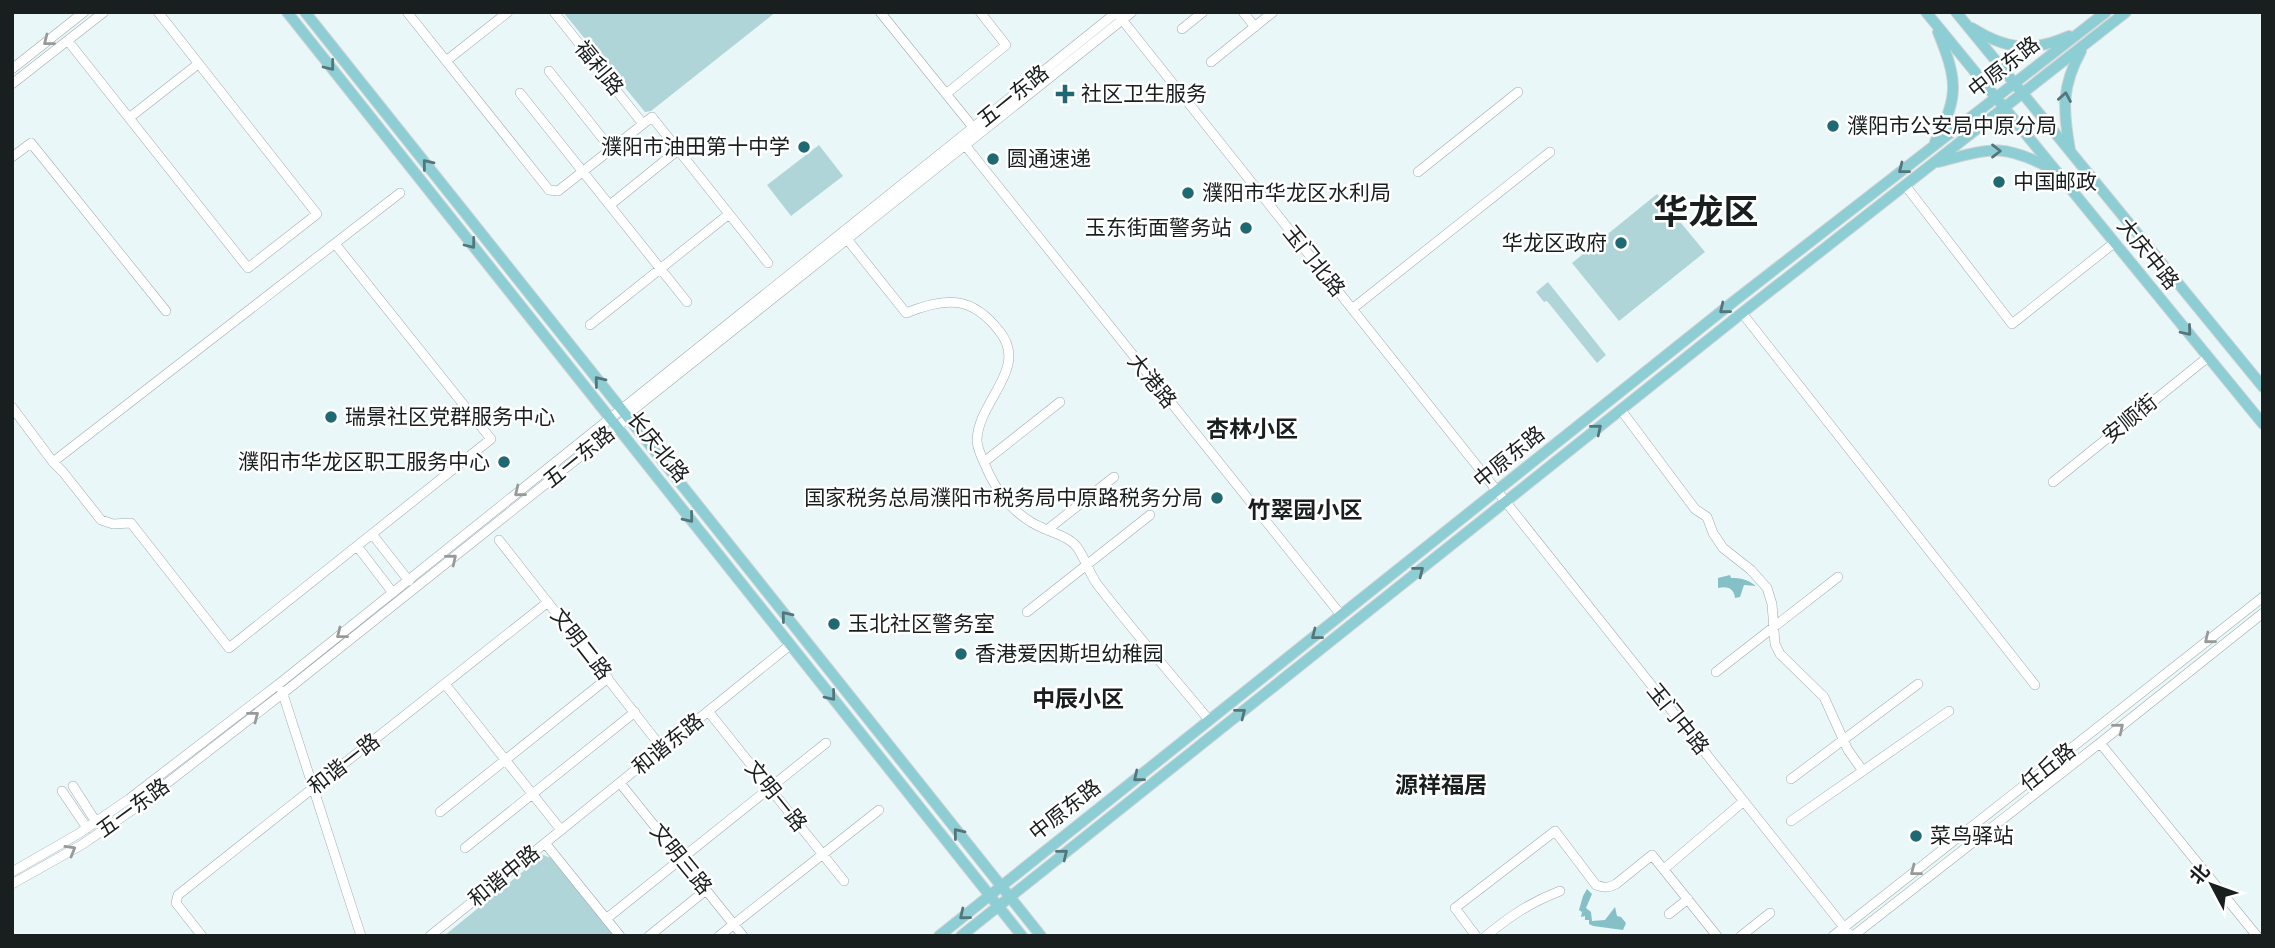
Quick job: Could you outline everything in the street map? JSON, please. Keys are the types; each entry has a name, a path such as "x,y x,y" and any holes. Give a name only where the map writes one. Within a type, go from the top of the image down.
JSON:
{"main road":[{"name":"长庆北路","path":"287,12 1022,936"},
{"name":"长庆北路","path":"306,12 1041,936"},
{"path":"1926,12 1934,23 1954,76 1952,103 1933,146"},
{"name":"大庆中路","path":"1955,12 2263,387"},
{"name":"中原东路","path":"939,936 1733,302 2106,12"},
{"name":"中原东路","path":"961,936 1742,313 2126,12"},
{"name":"大庆中路","path":"1934,23 2263,424"},
{"path":"1965,24 2007,46 2054,43 2087,27"},
{"path":"2070,152 2063,109 2076,59 2084,45"},
{"path":"1932,164 1989,149 2010,151 2029,157 2056,172"}],"street":[{"path":"12,69 84,12"},
{"path":"12,84 103,12"},
{"path":"68,41 248,268 317,214 158,12"},
{"path":"407,12 549,190 558,191 652,117 768,263"},
{"path":"446,61 509,12"},
{"name":"福利路","path":"554,12 643,124"},
{"path":"880,12 976,131"},
{"path":"946,94 1006,45 980,12"},
{"name":"五一东路","path":"12,872 96,822 146,786 625,413 1117,14 1132,12"},
{"path":"1182,29 1202,12"},
{"path":"1243,12 1255,27"},
{"path":"1211,62 1273,12"},
{"name":"玉门北路","path":"1117,14 1506,502"},
{"path":"130,118 198,64"},
{"path":"550,71 611,149"},
{"path":"1418,172 1518,92"},
{"path":"520,93 687,302"},
{"name":"五一东路","path":"625,413 634,410 965,145 976,131"},
{"path":"12,157 31,143 166,312"},
{"name":"大港路","path":"965,145 1341,615"},
{"path":"610,205 678,150"},
{"path":"1352,309 1550,152"},
{"path":"1905,185 2012,324 2114,243"},
{"path":"53,462 400,194"},
{"path":"590,325 729,214"},
{"path":"847,239 906,313 930,303 962,303 975,309 999,330 1008,343 1010,352 1006,374 986,409 979,426 977,441 993,482 1007,503 1028,521 1068,539 1076,546 1098,585 1209,720"},
{"path":"12,407 101,520 113,524 131,523 229,648 491,439 336,244"},
{"path":"1742,313 2035,685"},
{"name":"安顺街","path":"2053,482 2208,357"},
{"path":"984,462 1060,402"},
{"path":"1621,410 1695,509 1707,517 1720,543 1767,588 1772,604 1775,644 1780,654 1824,697 1843,740 1863,771"},
{"name":"五一东路","path":"12,884 83,844 135,808 282,694 613,422"},
{"path":"1047,530 1114,477"},
{"name":"玉门中路","path":"1506,502 1852,936"},
{"path":"1027,612 1150,515"},
{"path":"372,534 408,581"},
{"name":"文明二路","path":"499,540 662,748"},
{"path":"357,546 393,593"},
{"path":"1716,672 1838,577"},
{"name":"任丘路","path":"1833,936 2263,597"},
{"name":"和谐一路","path":"202,936 176,903 178,895 548,602"},
{"name":"任丘路","path":"1852,936 2263,613"},
{"name":"和谐东路","path":"545,843 790,645"},
{"path":"440,812 608,678"},
{"path":"280,683 361,936"},
{"path":"445,684 561,830"},
{"path":"1791,779 1918,684"},
{"name":"文明一路","path":"708,711 844,881"},
{"path":"1791,821 1949,711"},
{"path":"465,848 635,712"},
{"path":"606,919 826,743"},
{"path":"2100,743 2257,936"},
{"name":"文明三路","path":"620,783 743,936"},
{"path":"73,786 96,822"},
{"path":"62,791 86,828"},
{"path":"1664,869 1744,801"},
{"path":"719,936 878,810"},
{"path":"1476,936 1455,908 1555,831 1596,885 1602,887 1616,884 1652,855 1717,936"},
{"path":"545,843 620,936"},
{"name":"和谐中路","path":"430,936 545,843"},
{"path":"649,936 706,890"},
{"path":"1486,936 1523,907 1560,891"},
{"path":"1669,914 1688,899"},
{"path":"1741,936 1770,913"}],"shaded area":[{"path":"563,12 776,12 651,111 645,112"},
{"path":"819,145 843,176 791,216 767,185"},
{"path":"1657,194 1705,252 1619,321 1572,263"},
{"path":"1548,282 1606,355 1597,363 1547,301 1544,302 1536,292"},
{"path":"1730,575 1731,578 1744,579 1756,586 1744,585 1740,597 1735,598 1730,588 1718,588 1718,578"},
{"path":"543,855 551,858 615,936 444,936"},
{"path":"1587,889 1592,894 1586,908 1591,912 1592,921 1605,920 1615,907 1617,916 1626,923 1623,930 1593,926 1589,924 1589,920 1585,920 1585,916 1581,917 1582,912 1579,910"}],"place":[{"name":"社区卫生服务","path":"1065,94"},
{"name":"濮阳市公安局中原分局","path":"1833,126"},
{"name":"濮阳市油田第十中学","path":"804,147"},
{"name":"圆通速递","path":"993,159"},
{"name":"中国邮政","path":"1999,182"},
{"name":"濮阳市华龙区水利局","path":"1188,193"},
{"name":"玉东街面警务站","path":"1246,228"},
{"name":"华龙区政府","path":"1621,243"},
{"name":"瑞景社区党群服务中心","path":"331,417"},
{"name":"濮阳市华龙区职工服务中心","path":"504,462"},
{"name":"国家税务总局濮阳市税务局中原路税务分局","path":"1217,498"},
{"name":"玉北社区警务室","path":"834,624"},
{"name":"香港爱因斯坦幼稚园","path":"961,654"},
{"name":"菜鸟驿站","path":"1916,836"}],"district":[{"name":"华龙区","path":"1706,212"},
{"name":"杏林小区","path":"1252,429"},
{"name":"竹翠园小区","path":"1305,510"},
{"name":"中辰小区","path":"1078,699"},
{"name":"源祥福居","path":"1441,785"}]}
